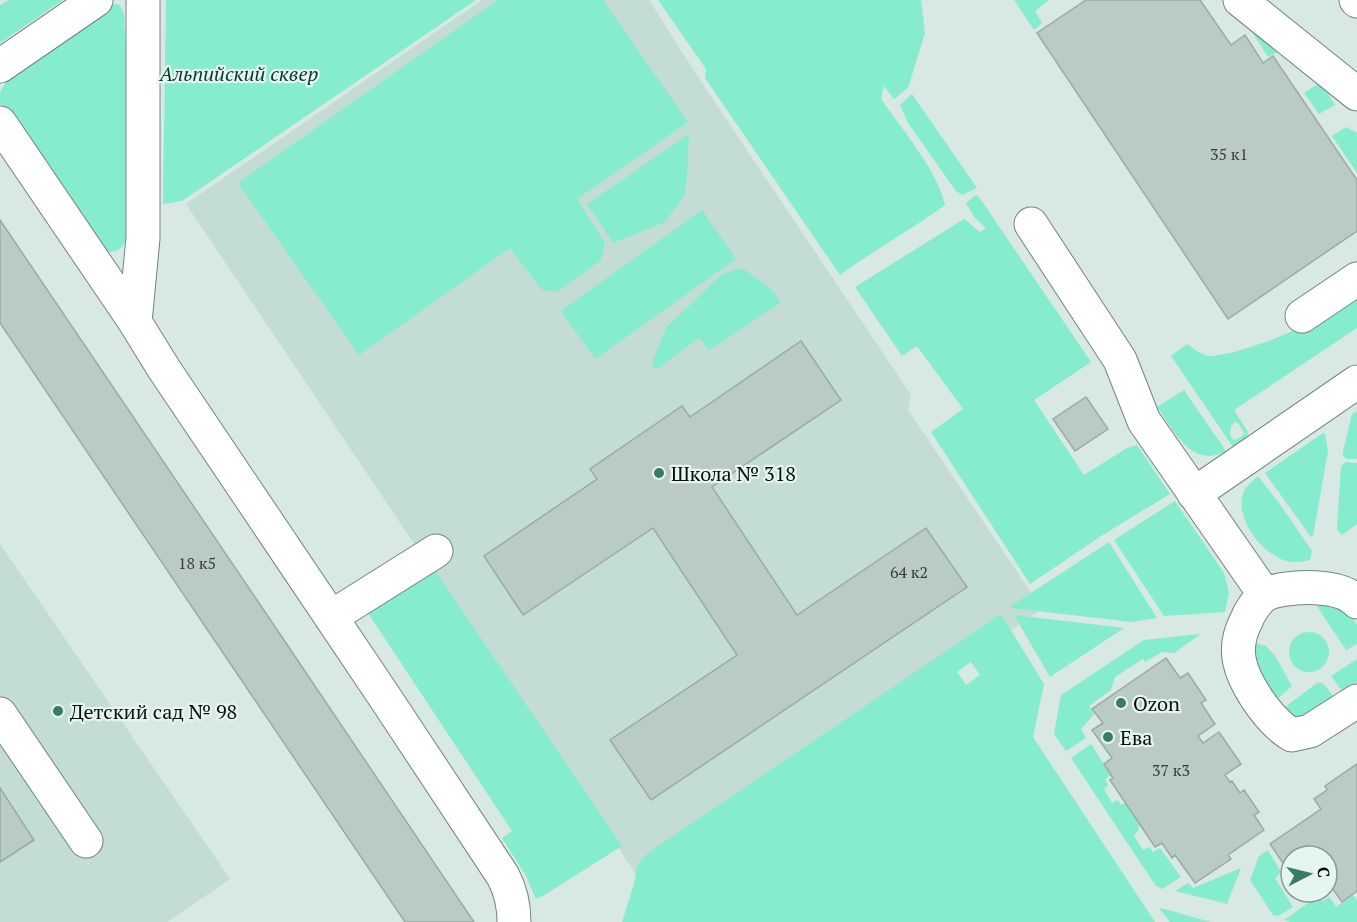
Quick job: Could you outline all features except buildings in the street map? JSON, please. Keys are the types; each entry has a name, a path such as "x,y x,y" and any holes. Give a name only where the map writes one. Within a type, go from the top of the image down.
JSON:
{"lane":[{"path":"0,66 96,0"},
{"path":"135,322 143,238 143,0"},
{"path":"1240,0 1357,94"},
{"path":"0,123 503,876 510,888 514,922"},
{"path":"1031,224 1120,360 1144,421 1265,595"},
{"path":"1302,316 1357,279"},
{"path":"1194,494 1357,382"},
{"path":"331,617 436,551"},
{"path":"1357,603 1343,593 1309,587 1285,589 1265,595 1250,612 1242,628 1238,644 1245,681 1267,713 1281,728 1292,735 1310,731 1357,701"},
{"path":"0,714 86,841"}],"shaded area":[{"name":"Школа № 318","path":"482,0 649,0 911,395 908,410 1042,609 640,880 186,204"},
{"name":"Детский сад № 98","path":"0,544 230,879 167,922 0,922"}],"green space":[{"path":"9,0 63,0 0,43 0,5"},
{"name":"Альпийский сквер","path":"166,0 476,0 182,201 163,204"},
{"path":"498,0 603,0 688,122 577,199 605,243 601,260 557,292 542,290 510,248 359,355 238,183"},
{"path":"658,0 921,0 925,33 908,88 894,99 884,86 881,99 927,164 945,205 840,275 705,78 706,69"},
{"path":"1014,0 1049,0 1035,11 1042,23 1034,30"},
{"path":"112,4 118,4 124,14 127,71 127,239 117,250 101,252 89,239 0,103 0,92 6,82"},
{"path":"1257,28 1285,45 1268,57 1252,32"},
{"path":"1321,82 1335,105 1319,114 1304,93"},
{"path":"912,94 977,188 962,195 956,191 908,123 900,105"},
{"path":"1346,127 1357,133 1357,173 1332,136"},
{"path":"689,134 685,194 665,222 613,243 587,204"},
{"path":"976,195 1091,362 1034,400 1084,475 1127,448 1137,445 1170,494 1101,536 1030,584 931,432 963,409 917,346 902,356 855,287 964,219 980,232 986,228 975,218 966,203"},
{"path":"702,210 736,259 595,359 561,311"},
{"path":"742,268 769,288 780,303 709,350 699,338 657,369 652,366 666,328 722,274"},
{"path":"1357,291 1357,328 1234,410 1248,432 1247,438 1233,447 1171,356 1187,344 1208,356 1231,353 1300,328","holes":["1235,422 1244,433 1234,440 1230,435 1231,426"]},
{"path":"1184,390 1226,451 1214,455 1203,455 1193,451 1170,426 1157,407"},
{"path":"1357,411 1357,459 1347,459 1343,456 1343,452 1352,414"},
{"path":"1323,433 1328,451 1311,537 1265,473"},
{"path":"1346,462 1357,463 1357,524 1342,535 1337,529 1341,466"},
{"path":"1258,476 1312,551 1310,560 1292,562 1277,557 1268,551 1253,534 1243,514 1242,504 1245,489"},
{"path":"1175,501 1224,573 1229,593 1225,612 1164,616 1114,540"},
{"path":"1109,542 1157,618 1131,622 1012,608 1011,606"},
{"path":"432,566 622,846 536,899 526,876 502,838 512,831 366,610"},
{"path":"1319,600 1348,612 1357,625 1357,644 1346,650 1318,608"},
{"path":"1001,614 1044,684 1033,737 1155,922 622,922 638,864 648,853","holes":["971,662 980,675 966,685 957,672"]},
{"path":"1014,615 1124,628 1050,677"},
{"path":"1309,632 1323,638 1329,652 1323,666 1309,672 1295,666 1289,652 1295,638"},
{"path":"1201,634 1174,653 1162,652 1145,662 1143,659 1115,677 1111,690 1089,706 1094,714 1081,729 1086,738 1066,751 1054,734 1061,695 1144,640"},
{"path":"1255,643 1266,646 1275,656 1292,686 1275,701 1255,670"},
{"path":"1357,659 1357,682 1343,692 1331,676"},
{"path":"1317,683 1323,683 1334,697 1305,717 1293,718 1281,710"},
{"path":"1091,744 1111,775 1105,779 1108,785 1104,789 1112,803 1118,800 1121,805 1125,803 1139,825 1134,836 1143,850 1150,847 1153,852 1160,848 1181,877 1162,889 1156,886 1071,758"},
{"path":"1268,850 1279,869 1279,874 1275,878 1279,884 1279,904 1291,904 1293,907 1278,916 1273,915 1250,880 1259,856"},
{"path":"1241,868 1227,904 1175,891 1188,883 1193,888"},
{"path":"1353,895 1357,900 1357,922 1291,922 1284,920 1307,904 1334,904 1336,907"},
{"path":"1159,908 1164,909 1211,922 1170,922"}],"place":[{"name":"Школа № 318","path":"659,473"},
{"name":"Ozon","path":"1121,703"},
{"name":"Детский сад № 98","path":"58,711"},
{"name":"Ева","path":"1108,737"}]}
